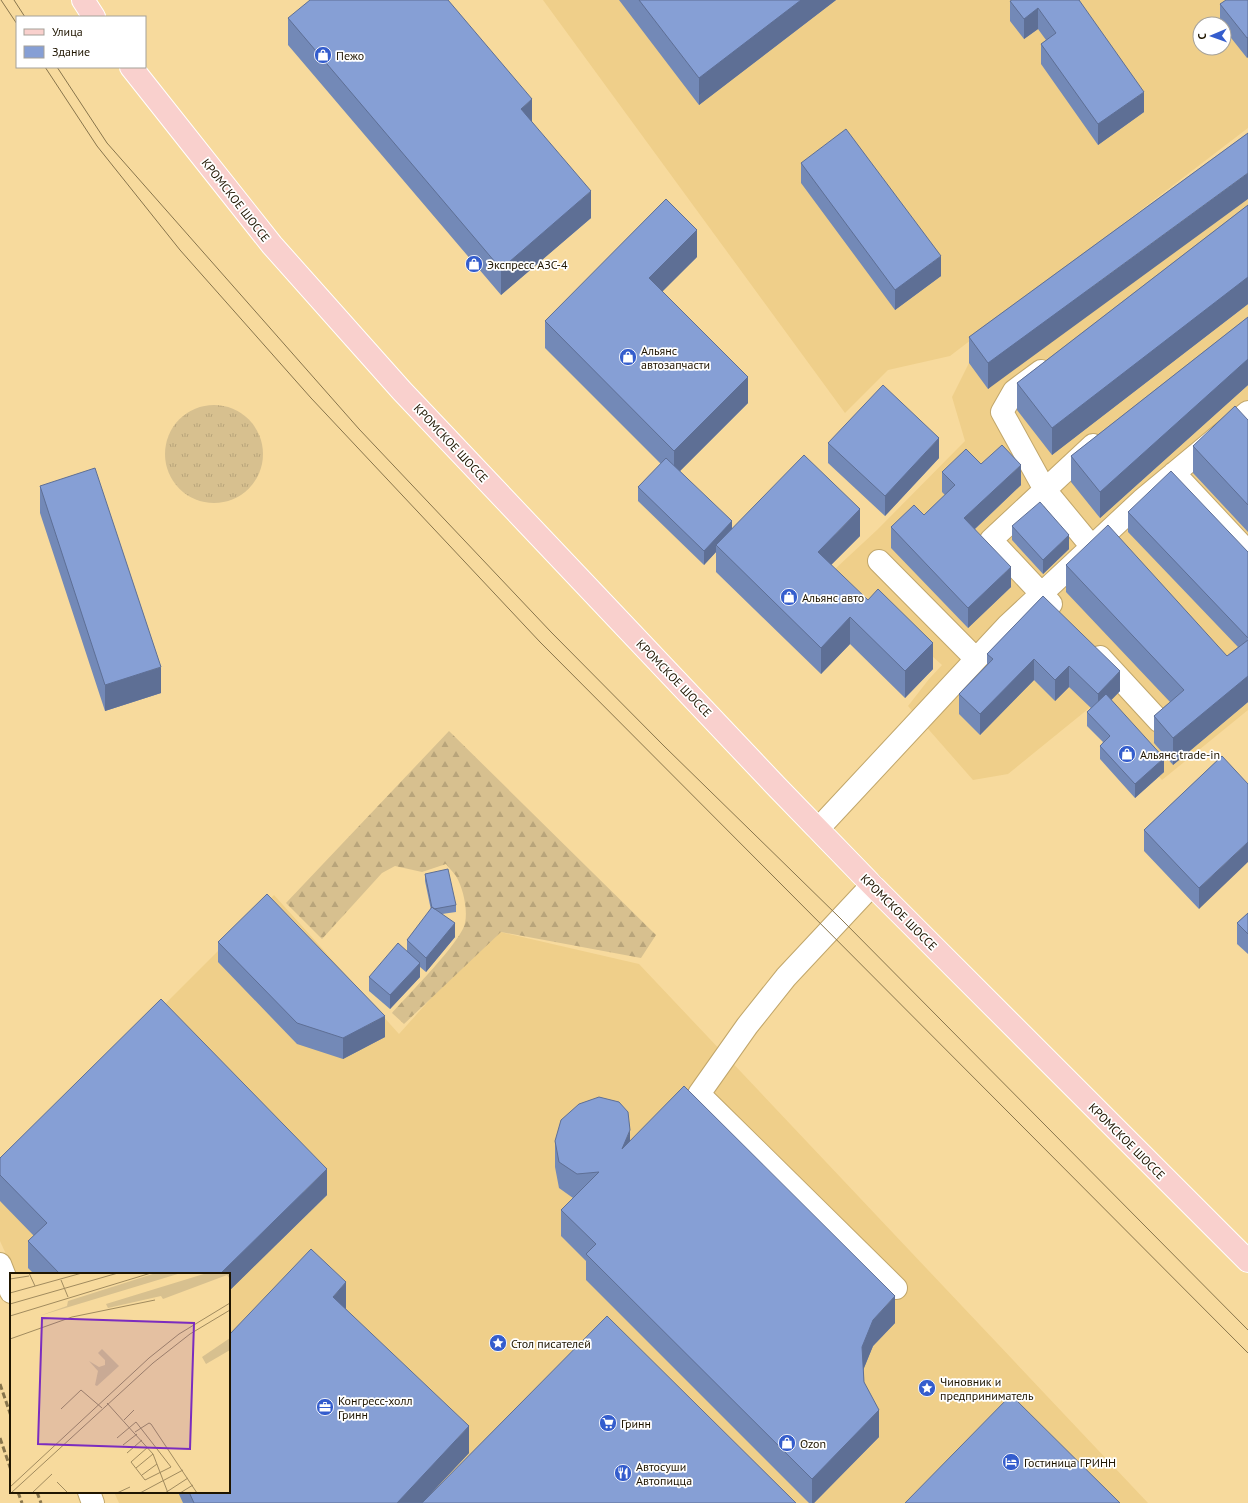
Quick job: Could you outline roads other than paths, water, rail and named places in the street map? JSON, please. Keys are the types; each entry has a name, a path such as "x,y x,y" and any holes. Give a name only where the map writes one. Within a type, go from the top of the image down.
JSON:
{"main road":[{"path":"83,0 93,16"},
{"name":"КРОМСКОЕ ШОССЕ","path":"132,68 272,245 402,392 872,885 1248,1261"}],"lane":[{"path":"1059,358 1014,391 1002,412 1045,490 1092,547"},
{"path":"818,829 1008,625 1142,500 1246,418"},
{"path":"1063,617 991,540 1106,435"},
{"path":"1174,474 1248,552"},
{"path":"1109,531 1125,548"},
{"path":"879,560 976,659"},
{"path":"1084,640 1159,721"},
{"path":"872,885 786,978 747,1026 699,1094 896,1288"},
{"path":"0,1264 10,1289"},
{"path":"89,1493 93,1503"}],"tram line":[{"path":"1,0 16,22"},
{"path":"14,0 24,16"},
{"path":"46,68 97,146 180,250 311,398 540,642 1248,1353"},
{"path":"58,68 107,143 359,429 551,632 664,746 840,918 1248,1330"}],"railway":[{"path":"0,1384 10,1413"},
{"path":"0,1438 10,1467"},
{"path":"18,1493 22,1503"},
{"path":"37,1493 41,1503"}],"place":[{"name":"Пежо","path":"323,55"},
{"name":"Экспресс АЗС-4","path":"474,264"},
{"name":"Альянс автозапчасти","path":"628,357"},
{"name":"Альянс авто","path":"789,597"},
{"name":"Альянс trade-in","path":"1127,754"},
{"name":"Стол писателей","path":"498,1343"},
{"name":"Чиновник и предприниматель","path":"927,1388"},
{"name":"Конгресс-холл Гринн","path":"325,1407"},
{"name":"Гринн","path":"608,1423"},
{"name":"Ozon","path":"787,1443"},
{"name":"Гостиница ГРИНН","path":"1011,1462"},
{"name":"Автосуши Автопицца","path":"623,1473"}]}
